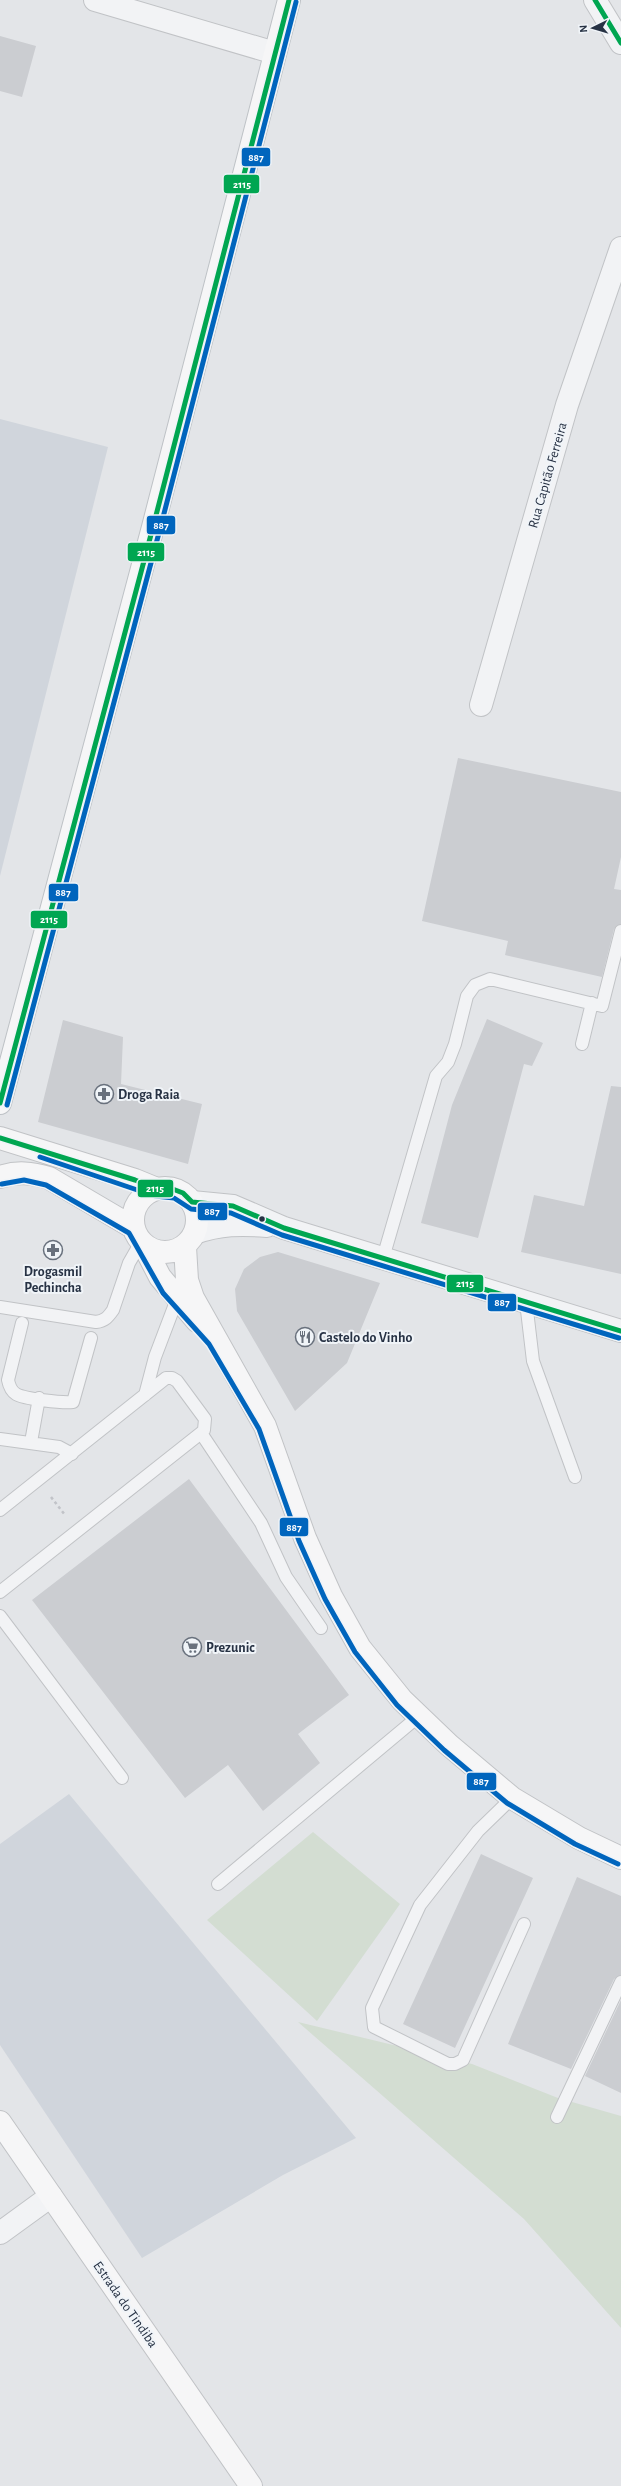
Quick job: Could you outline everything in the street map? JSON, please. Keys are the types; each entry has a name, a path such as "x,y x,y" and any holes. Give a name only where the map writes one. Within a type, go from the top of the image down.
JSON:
{"main road":[{"path":"0,1103 153,526 289,0"},
{"path":"0,1138 157,1188 170,1188 183,1192 192,1202 198,1223 190,1240 187,1280 193,1298 214,1340 265,1426 304,1538 331,1596 360,1648 402,1700 449,1745 512,1798 579,1838 621,1858"},
{"path":"0,1177 17,1173 35,1174 49,1178 139,1238 152,1251 163,1253 174,1252 190,1240"},
{"path":"157,1188 148,1192 136,1207 132,1216 139,1238 160,1277 177,1299 214,1340"},
{"name":"Estrada do Tindiba","path":"0,2122 251,2486"}],"street":[{"path":"95,0 275,53"},
{"path":"595,0 621,43"},
{"name":"Rua Capitão Ferreira","path":"481,705 567,405 621,248"},
{"path":"192,1202 233,1206 284,1228 621,1331"},
{"path":"190,1240 216,1226 235,1224 284,1228"},
{"path":"0,2233 51,2196"}],"lane":[{"path":"383,1258 436,1076 448,1062 455,1044 467,996 475,985 490,979 602,1006 621,931"},
{"path":"582,1044 592,1003"},
{"path":"0,1307 96,1322 102,1321 108,1317 113,1310 139,1238"},
{"path":"145,1395 155,1357 177,1299"},
{"path":"526,1302 533,1361 575,1477"},
{"path":"22,1323 8,1380 10,1388 15,1394 62,1403 73,1402 91,1338"},
{"path":"0,1510 166,1378 172,1378 205,1420 204,1430 201,1433 0,1592"},
{"path":"31,1442 39,1398"},
{"path":"201,1433 261,1523 286,1577 321,1628"},
{"path":"0,1439 59,1447 72,1454"},
{"path":"0,1497 13,1500"},
{"path":"0,1616 122,1778"},
{"path":"218,1884 419,1716"},
{"path":"512,1798 478,1831 420,1905 372,2008 374,2027 448,2064 455,2064 463,2060 524,1924"},
{"path":"557,2117 621,1982"}],"shaded area":[{"path":"0,419 108,447 0,876"},
{"path":"69,1794 356,2138 283,2175 142,2258 0,2045 0,1844"},
{"path":"313,1832 400,1904 317,2021 207,1920"},
{"path":"298,2022 472,2064 558,2098 621,2116 621,2328 524,2219"}],"building":[{"path":"0,36 36,46 22,97 0,91"},
{"path":"458,758 621,792 621,857 614,889 621,890 621,924 614,929 602,977 505,955 508,941 422,921"},
{"path":"487,1019 543,1043 532,1066 524,1064 478,1238 421,1223 452,1105"},
{"name":"Droga Raia","path":"63,1020 123,1037 121,1084 202,1104 188,1164 38,1122"},
{"path":"611,1086 621,1087 621,1274 521,1252 534,1195 584,1206"},
{"name":"Castelo do Vinho","path":"278,1252 380,1283 347,1363 295,1411 237,1311 235,1289 244,1269 260,1257"},
{"name":"Prezunic","path":"189,1479 349,1695 298,1734 320,1763 263,1811 228,1765 185,1798 32,1600"},
{"path":"481,1854 533,1878 455,2048 403,2024"},
{"path":"577,1877 621,1896 621,1975 614,1979 571,2069 508,2044"},
{"path":"621,2000 621,2093 585,2076"}],"transit line":[{"name":"2115","path":"0,1103 153,527 289,0"},
{"name":"2115","path":"595,0 621,43"},
{"name":"887","path":"7,1105 160,529 296,2"},
{"name":"2115","path":"0,1138 135,1180 157,1189 170,1188 183,1193 192,1202 233,1206 284,1228 621,1331"},
{"name":"887","path":"40,1157 155,1196 174,1198 191,1209 231,1213 282,1235 619,1338"},
{"name":"887","path":"2,1184 24,1180 46,1185 129,1233 163,1293 209,1344 259,1429 299,1541 325,1599 355,1652 397,1705 444,1750 507,1803 575,1844 618,1864"}],"place":[{"name":"Droga Raia","path":"104,1094"},
{"name":"Drogasmil Pechincha","path":"53,1250"},
{"name":"Castelo do Vinho","path":"305,1337"},
{"name":"Prezunic","path":"192,1647"}]}
